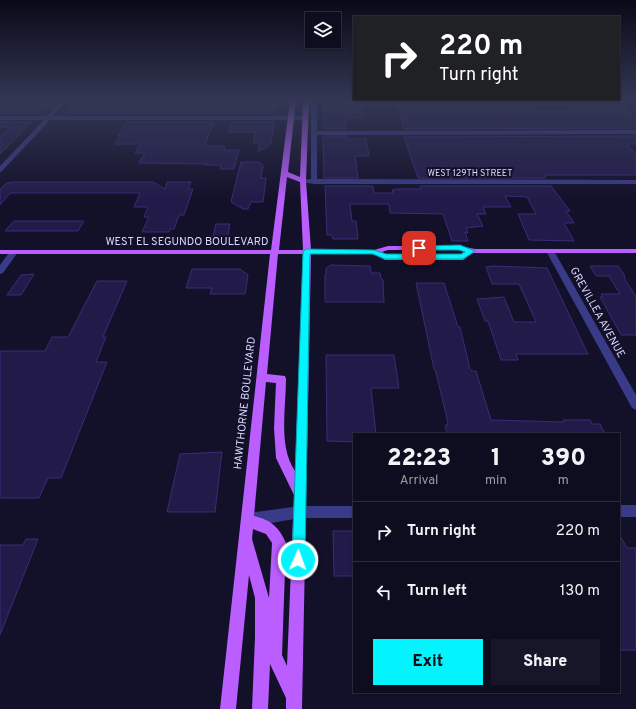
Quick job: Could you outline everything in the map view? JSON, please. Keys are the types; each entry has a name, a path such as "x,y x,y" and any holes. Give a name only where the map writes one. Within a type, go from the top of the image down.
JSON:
{"main road":[{"name":"HAWTHORNE BOULEVARD","path":"228,709 275,252 290,134"},
{"path":"294,704 306,252 303,181 305,134"},
{"path":"284,173 303,181"},
{"name":"WEST EL SEGUNDO BOULEVARD","path":"0,252 374,252 385,256 463,257 471,251 636,251"},
{"path":"262,378 281,379 279,406 282,459 286,470 297,484 300,506"},
{"path":"247,521 263,525 274,532 278,543 274,656 294,704"},
{"path":"246,537 262,598 263,637 260,709"}],"street":[{"path":"0,170 34,134"},
{"path":"314,134 314,182"},
{"name":"WEST 129TH STREET","path":"303,181 636,182"},
{"name":"GREVILLEA AVENUE","path":"550,251 636,405"},
{"path":"0,271 14,252"},
{"path":"247,521 300,506 353,512"},
{"path":"620,511 636,511"}],"building":[{"path":"3,134 20,134 0,154 0,137"},
{"path":"119,134 209,134 205,146 225,146 224,150 239,150 234,169 220,169 221,165 206,165 207,164 139,163 145,153 135,153 140,144 115,144 121,136 118,136"},
{"path":"255,134 272,134 269,146 258,152 259,143 253,143"},
{"path":"323,136 347,136 347,139 366,139 369,156 355,156 358,178 324,178"},
{"path":"636,136 636,144 627,144 636,154 636,175 544,175 546,178 418,178 404,137"},
{"path":"241,162 258,162 263,165 261,178 266,178 263,202 251,202 248,209 243,209 231,202"},
{"path":"153,182 165,189 167,182 191,182 188,189 193,189 184,215 179,215 174,229 170,229 169,232 142,232 149,217 144,217 148,207 134,207 140,193 10,193 0,205 0,189 7,183"},
{"path":"325,186 373,186 374,193 393,193 392,190 397,189 421,189 420,186 551,186 570,211 566,211 574,223 564,223 574,241 529,240 518,214 536,214 527,197 505,196 511,207 483,207 486,214 477,214 483,226 466,228 468,233 465,232 468,241 452,241 443,214 390,213 389,204 350,204 352,221 356,221 358,239 333,239 332,235 327,235"},
{"path":"14,221 84,221 78,231 5,231"},
{"path":"216,224 230,224 227,240 212,240"},
{"path":"331,265 370,266 371,273 380,273 383,280 384,302 325,302 326,268"},
{"path":"590,266 618,266 624,274 625,280 636,296 636,335 621,335 600,297 603,297 601,294 620,294 609,276 596,276"},
{"path":"486,267 547,268 588,354 516,354 518,360 501,360 488,321 485,321 477,299 504,297 514,322 536,322 519,284 492,284"},
{"path":"192,269 240,269 248,275 245,294 210,294 212,288 186,288"},
{"path":"34,274 21,295 7,295 21,275"},
{"path":"97,281 127,281 103,337 106,337 96,362 107,362 61,478 48,478 39,498 0,498 0,351 45,351 52,337 68,337"},
{"path":"416,283 444,283 458,327 460,327 470,369 472,371 476,371 491,420 564,422 563,420 590,420 592,424 600,424 604,433 447,433 445,425 448,425 447,418 434,369"},
{"path":"326,355 394,355 399,388 371,388 376,433 353,433 353,442 327,441"},
{"path":"222,452 215,512 167,512 180,454"},
{"path":"333,531 353,531 353,576 334,576"},
{"path":"620,536 627,548 636,548 636,650 620,650"},
{"path":"26,539 38,539 0,635 0,545 23,545"}],"route":[{"path":"298,560 306,252 374,252 385,256 463,257 471,251 460,248 419,248"}]}
